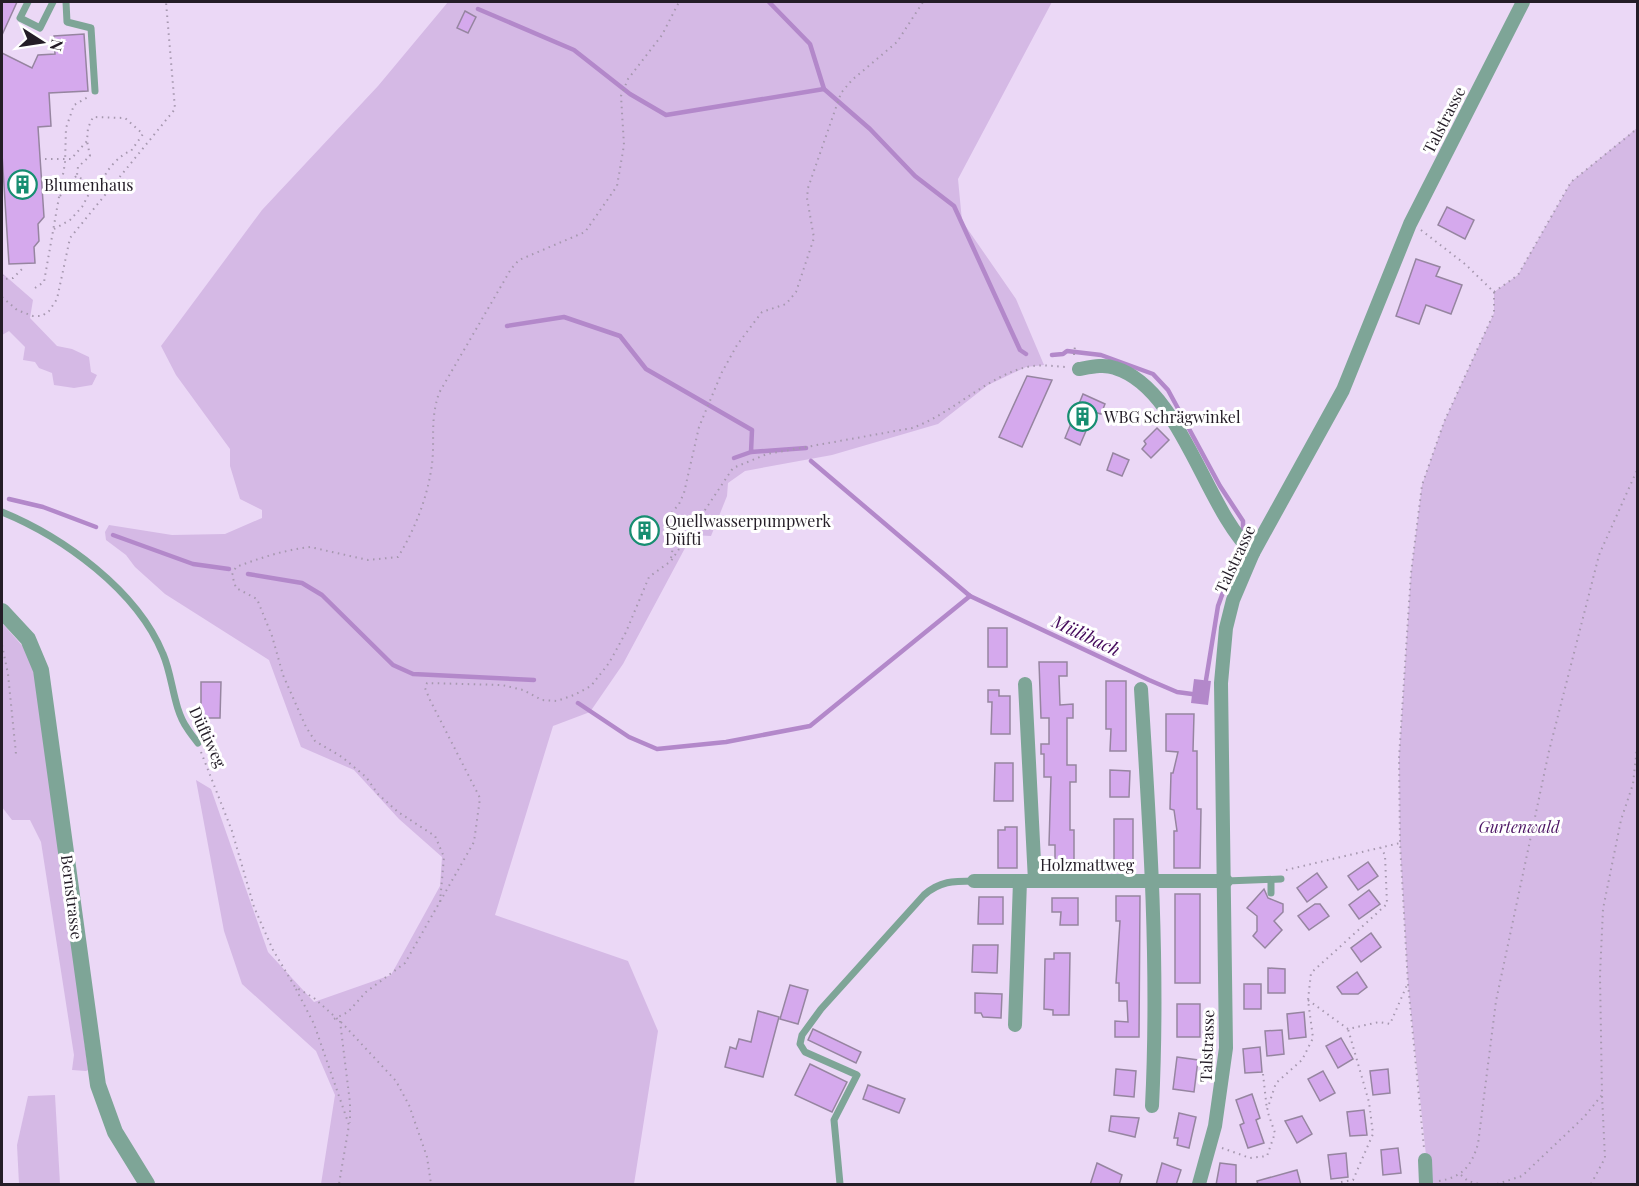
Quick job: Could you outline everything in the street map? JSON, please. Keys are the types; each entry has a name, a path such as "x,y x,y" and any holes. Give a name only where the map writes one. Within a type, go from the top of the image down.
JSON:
{"street":[{"name":"Talstrasse","path":"1199,1185 1211,1144 1221,1095 1226,1048 1222,653 1245,545 1343,390 1410,224 1522,2"},
{"path":"1076,363 1114,367 1141,382 1155,397 1245,545"},
{"name":"Bernstrasse","path":"2,611 28,639 41,670 98,1085 116,1131 147,1185"},
{"path":"1025,684 1035,881"},
{"path":"1141,690 1154,881 1155,1046 1152,1106"},
{"path":"974,881 1020,881"},
{"name":"Holzmattweg","path":"1015,1025 1020,881 1226,881"},
{"path":"1425,1160 1427,1184"}],"lane":[{"path":"28,2 20,18 39,28 53,2"},
{"path":"66,2 67,22 91,28 95,91"},
{"name":"Düftiweg","path":"2,512 40,529 62,543 99,574 136,611 163,652 182,717 198,743"},
{"path":"1226,881 1281,879"},
{"path":"1271,880 1271,893"},
{"path":"840,1185 834,1120 857,1075 805,1052 800,1044 802,1035 821,1009 936,884 951,881 974,881"}],"path":[{"path":"2,297 17,310 33,316 49,311 57,299 70,238 175,109 166,2"},
{"path":"440,902 444,857 442,846 435,836 398,812 378,794 366,777 342,757 315,741 283,675 272,636 257,599 236,588 232,575 236,567 281,551 310,547 368,560 398,557 413,532 431,470 432,414 439,393 511,269 519,260 585,232 617,186 624,144 621,96 628,79 662,35 679,2"},
{"path":"671,561 673,547 666,520 679,504 684,493 699,427 722,372 737,345 762,312 786,304 796,292 814,238 807,198 808,188 841,93 897,42 923,2"},
{"path":"35,288 44,282 65,159 66,128 74,105 95,91"},
{"path":"53,229 70,219 92,189 102,183 103,175 124,153 131,152 143,134 125,118 93,117 88,128 87,141 90,156 78,167 77,175 59,197"},
{"path":"1494,292 1518,275 1572,182 1638,128"},
{"path":"45,159 71,159 87,141"},
{"path":"77,175 92,189"},
{"path":"1410,224 1433,237 1494,292 1494,313 1444,422 1422,485 1412,573 1399,758 1400,843 1408,984 1425,1160"},
{"path":"2,275 5,279 13,278 26,266"},
{"path":"334,1019 348,1012 366,992 405,963 474,843 480,798 430,700 425,688 427,683 502,685 523,690 542,700 557,701 574,695 591,686 600,676 626,632 649,577 671,561 706,512 725,475 739,464 767,454 912,428 935,420 988,385 1026,367 1076,363 1075,346"},
{"path":"1427,1184 1461,1175 1473,1158 1482,1125 1496,1001 1548,751 1599,555 1638,468"},
{"path":"2,645 8,674 16,754"},
{"path":"1591,1185 1605,1158 1600,975 1603,909 1621,820 1633,784 1638,738"},
{"name":"Düftiweg","path":"198,743 218,790 254,907 273,950 295,987 314,998 334,1019 340,1022 396,1081 410,1105 427,1157 431,1185"},
{"path":"1281,879 1283,871 1400,843"},
{"path":"1267,1110 1276,1083 1302,1060 1313,1038 1308,1000 1311,973 1387,904 1385,855 1382,848"},
{"path":"1348,1029 1379,1022 1390,1024 1408,984"},
{"path":"295,987 314,1024 349,1125"},
{"path":"1308,1000 1348,1029 1369,1102 1373,1134 1353,1180 1341,1182"},
{"path":"339,1185 349,1125 350,1103 340,1022"},
{"path":"1211,1144 1250,1158 1267,1156 1275,1133 1267,1110 1263,1074"},
{"path":"1497,1185 1522,1176 1584,1117 1602,1095"},
{"path":"1461,1175 1468,1181 1479,1185"}],"green space":[{"path":"448,2 1052,2 958,179 962,221 1016,299 1044,365 1026,367 988,385 938,424 832,455 745,471 728,483 727,496 711,536 692,535 623,664 590,712 553,726 495,915 628,961 658,1031 634,1184 321,1184 335,1095 316,1051 242,984 224,931 196,780 211,789 268,952 314,1002 391,975 440,886 442,857 399,819 354,770 301,747 269,660 165,594 135,567 126,555 106,540 105,532 109,525 172,535 225,534 262,518 262,510 240,499 230,466 230,449 176,375 161,346 262,210 378,86"},
{"name":"Gurtenwald","path":"1637,128 1637,1184 1429,1184 1408,984 1400,843 1399,758 1411,573 1422,485 1444,422 1494,313 1494,292 1518,275 1571,182"},
{"path":"2,273 33,300 30,318 57,346 72,349 89,357 91,372 97,375 92,385 74,388 54,385 52,373 39,368 35,362 23,360 25,347 9,331 2,335"},
{"path":"2,623 26,650 39,685 88,1070 86,1071 72,1070 74,1055 41,842 30,820 12,820 2,807"},
{"path":"55,1095 60,1184 19,1184 17,1145 28,1096"}],"shaded area":[{"path":"1194,679 1211,681 1208,705 1191,703"}],"building":[{"path":"2,2 17,2 2,35"},
{"path":"465,11 476,17 468,33 457,28"},
{"path":"84,34 88,91 49,93 51,126 38,127 44,217 38,224 39,241 34,247 35,263 9,264 2,154 2,53 32,68 38,55 55,54 54,36"},
{"path":"1447,207 1474,220 1465,239 1438,225"},
{"path":"1416,259 1440,267 1436,276 1462,285 1451,314 1426,305 1419,324 1396,316"},
{"path":"1027,376 1052,380 1022,447 999,437"},
{"name":"WBG Schrägwinkel","path":"1083,394 1105,404 1101,414 1094,412 1080,445 1065,438"},
{"path":"1157,428 1169,440 1151,458 1142,449 1146,444 1144,441"},
{"path":"1113,453 1129,460 1122,476 1107,470"},
{"path":"988,628 1007,628 1007,667 988,667"},
{"path":"1039,662 1067,662 1067,676 1059,676 1060,705 1073,704 1073,718 1067,718 1067,765 1076,765 1076,782 1070,782 1070,830 1074,830 1074,868 1055,868 1055,845 1049,845 1051,777 1044,777 1044,754 1041,754 1041,744 1049,744 1049,718 1041,718"},
{"path":"1106,681 1126,681 1126,751 1110,751 1111,729 1106,729"},
{"path":"201,682 221,682 220,718 201,718"},
{"path":"988,690 999,690 999,696 1010,696 1010,734 991,734 992,702 988,702"},
{"path":"1166,714 1194,714 1193,751 1197,751 1197,809 1201,809 1200,868 1174,868 1174,831 1177,831 1174,810 1170,809 1171,773 1173,773 1178,752 1166,751"},
{"path":"995,763 1013,763 1013,801 994,801"},
{"path":"1110,770 1130,771 1129,797 1110,797"},
{"path":"1114,819 1133,819 1133,867 1114,867"},
{"path":"1005,827 1017,827 1017,868 998,868 998,830 1005,830"},
{"path":"1368,862 1378,876 1358,890 1348,876"},
{"path":"1317,873 1327,887 1307,902 1297,888"},
{"path":"1264,889 1268,898 1283,904 1283,912 1274,921 1282,930 1265,948 1253,936 1257,931 1257,916 1247,908"},
{"path":"1369,890 1380,904 1359,919 1349,905"},
{"path":"1175,894 1200,894 1200,983 1175,983"},
{"path":"1116,896 1140,896 1139,1037 1115,1037 1115,1021 1128,1022 1127,1001 1119,1001 1119,983 1116,983 1120,921 1116,921"},
{"path":"979,897 1003,897 1003,924 978,924"},
{"path":"1052,898 1078,898 1078,925 1060,925 1061,912 1052,912"},
{"path":"1315,904 1320,904 1329,916 1309,930 1298,916"},
{"path":"1371,933 1381,947 1361,962 1351,948"},
{"path":"973,945 998,945 997,973 972,972"},
{"path":"1054,953 1070,953 1069,1015 1053,1015 1053,1010 1044,1009 1045,959 1054,959"},
{"path":"1268,968 1285,969 1285,993 1268,993"},
{"path":"1357,972 1367,987 1358,994 1342,994 1337,987"},
{"path":"1244,984 1261,984 1261,1009 1244,1009"},
{"path":"790,985 808,990 798,1024 780,1019"},
{"path":"975,993 1002,994 1001,1018 983,1017 981,1013 975,1013"},
{"path":"1177,1004 1200,1004 1200,1037 1177,1037"},
{"path":"758,1011 779,1017 763,1077 725,1067 730,1047 736,1049 739,1039 751,1042"},
{"path":"1304,1012 1306,1037 1289,1039 1287,1014"},
{"path":"813,1029 861,1052 856,1063 808,1040"},
{"path":"1282,1030 1284,1054 1267,1056 1265,1031"},
{"path":"1341,1038 1353,1059 1338,1068 1326,1046"},
{"path":"1260,1047 1262,1072 1245,1073 1243,1049"},
{"path":"1177,1057 1198,1060 1194,1092 1173,1089"},
{"path":"810,1064 847,1082 832,1112 795,1095"},
{"path":"1116,1069 1136,1071 1134,1097 1114,1095"},
{"path":"1388,1069 1390,1093 1373,1095 1370,1071"},
{"path":"1323,1071 1335,1093 1320,1101 1308,1079"},
{"path":"868,1085 905,1099 899,1113 863,1099"},
{"path":"1252,1094 1260,1118 1256,1120 1264,1143 1248,1148 1240,1125 1244,1123 1236,1100"},
{"path":"1364,1110 1367,1135 1350,1136 1347,1112"},
{"path":"1179,1113 1196,1117 1189,1148 1177,1145 1178,1138 1174,1138"},
{"path":"1111,1116 1139,1118 1135,1137 1109,1131"},
{"path":"1302,1116 1312,1134 1297,1143 1285,1121"},
{"path":"1398,1148 1401,1173 1383,1175 1381,1150"},
{"path":"1346,1153 1348,1177 1331,1179 1328,1155"},
{"path":"1097,1163 1122,1175 1119,1185 1090,1185"},
{"path":"1162,1163 1181,1170 1176,1185 1156,1185"},
{"path":"1220,1163 1236,1165 1236,1185 1216,1185"},
{"path":"1297,1170 1301,1185 1258,1185 1257,1181"}],"waterway":[{"path":"769,2 810,44 824,89 870,129 915,176 954,206 1020,350 1026,354"},
{"path":"478,9 574,50 630,94 666,115 824,89"},
{"path":"507,326 564,317 620,336 646,369 752,430 751,452 806,448"},
{"path":"1052,355 1063,354 1067,351 1101,355 1153,374 1168,390 1220,486 1243,521 1243,535"},
{"path":"734,458 751,452"},
{"name":"Mülibach","path":"811,461 970,596 1149,680 1177,692 1192,694"},
{"path":"9,499 43,507 96,527"},
{"path":"113,535 193,564 229,569"},
{"path":"1206,680 1218,606 1241,543"},
{"path":"248,574 302,583 322,595 393,665 413,674 534,680"},
{"path":"578,703 629,737 657,749 726,742 810,726 970,596"}],"place":[{"name":"Blumenhaus","path":"23,185"},
{"name":"WBG Schrägwinkel","path":"1083,417"},
{"name":"Quellwasserpumpwerk Düfti","path":"644,530"}]}
